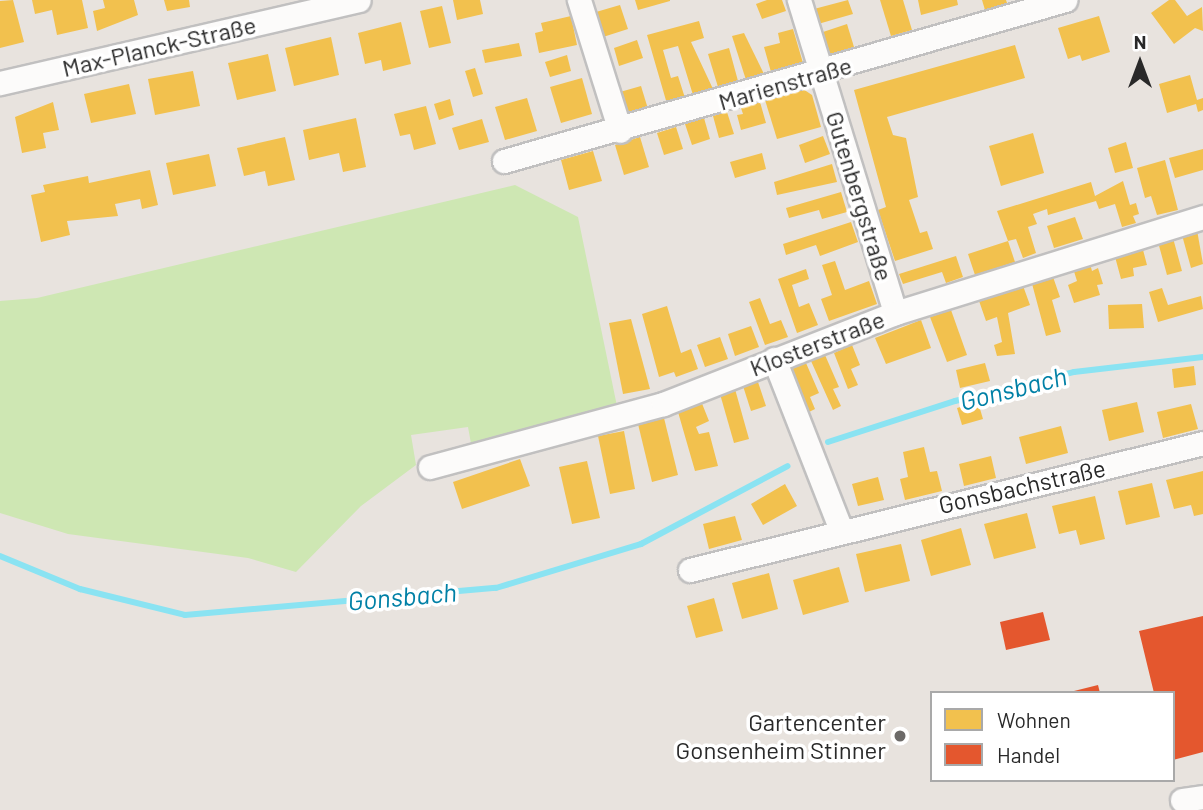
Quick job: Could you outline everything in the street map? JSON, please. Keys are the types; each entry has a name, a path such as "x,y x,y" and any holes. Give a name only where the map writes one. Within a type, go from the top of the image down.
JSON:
{"street":[{"name":"Max-Planck-Straße","path":"0,83 359,0"},
{"path":"579,0 620,131"},
{"name":"Gutenbergstraße","path":"799,0 895,313"},
{"name":"Marienstraße","path":"504,161 620,131 1065,0"},
{"name":"Klosterstraße","path":"430,467 663,404 895,313 1203,217"},
{"path":"774,359 841,530"},
{"name":"Gonsbachstraße","path":"690,570 841,530 1203,443"}],"green space":[{"path":"515,185 578,217 618,411 472,449 468,427 411,435 416,465 361,506 296,572 248,558 68,534 0,513 0,301 37,298"}],"building: Wohnen":[{"path":"13,0 24,42 0,48 0,1"},
{"path":"32,0 82,0 88,28 57,35 52,10 35,14"},
{"path":"103,0 134,0 138,15 97,31 93,11 105,8"},
{"path":"164,0 189,0 190,7 167,11"},
{"path":"453,0 480,0 483,14 457,20"},
{"path":"635,0 670,0 670,1 638,10"},
{"path":"767,0 782,0 786,11 762,19 756,4"},
{"path":"848,0 853,14 818,24 814,9"},
{"path":"880,0 903,0 912,30 891,36"},
{"path":"918,0 957,0 958,5 921,15"},
{"path":"982,0 1006,0 1007,3 985,10"},
{"path":"1169,0 1175,0 1187,16 1202,7 1203,31 1195,28 1174,44 1151,13"},
{"path":"620,5 628,29 603,37 596,12"},
{"path":"442,6 451,43 429,48 420,11"},
{"path":"571,16 577,45 539,53 535,33 543,31 541,23"},
{"path":"1099,16 1110,52 1082,61 1080,55 1068,59 1058,28"},
{"path":"699,21 704,38 691,42 713,89 693,95 678,46 663,50 671,78 678,76 685,98 667,104 647,35"},
{"path":"401,22 411,64 383,71 381,60 365,64 358,33"},
{"path":"847,24 854,47 827,55 820,33"},
{"path":"793,29 803,63 771,72 764,47 780,43 778,33"},
{"path":"744,33 764,74 746,80 732,36"},
{"path":"331,37 339,75 294,86 285,48"},
{"path":"637,40 643,58 619,66 614,48"},
{"path":"519,43 522,56 485,63 482,50"},
{"path":"1015,45 1025,78 887,117 893,135 906,138 918,197 909,200 920,233 927,231 933,249 895,261 878,210 886,207 854,90"},
{"path":"729,48 738,81 718,87 708,54"},
{"path":"268,54 276,91 237,100 228,63"},
{"path":"567,55 571,71 550,77 545,62"},
{"path":"475,68 483,94 473,97 465,71"},
{"path":"193,71 200,106 155,115 148,79"},
{"path":"1190,75 1197,100 1203,98 1203,110 1198,112 1196,104 1167,113 1159,84"},
{"path":"582,78 592,114 561,123 550,87"},
{"path":"129,84 136,114 91,123 84,94"},
{"path":"641,86 648,109 627,115 620,92"},
{"path":"803,89 812,95 821,127 777,139 765,100"},
{"path":"527,98 537,131 505,140 495,107"},
{"path":"450,99 454,115 439,120 434,104"},
{"path":"53,102 59,130 43,133 46,148 22,153 15,117"},
{"path":"760,102 766,123 741,130 737,115 743,114 741,108"},
{"path":"426,106 436,144 414,150 410,134 400,136 394,114"},
{"path":"727,112 734,134 719,138 713,116"},
{"path":"356,118 366,167 343,172 339,153 309,160 303,130"},
{"path":"704,118 710,139 692,145 685,124"},
{"path":"482,119 489,142 459,150 452,128"},
{"path":"676,127 683,149 664,155 657,133"},
{"path":"1033,133 1044,173 1001,186 989,146"},
{"path":"823,136 830,154 805,163 799,145"},
{"path":"285,137 295,180 268,186 265,171 244,176 237,148"},
{"path":"640,137 649,167 624,175 615,145"},
{"path":"1126,142 1133,168 1115,173 1108,148"},
{"path":"1203,149 1203,170 1175,178 1169,158"},
{"path":"593,151 602,181 569,190 561,160"},
{"path":"762,153 766,169 735,178 730,162"},
{"path":"209,154 216,186 173,195 166,163"},
{"path":"1165,160 1178,210 1157,215 1151,196 1145,198 1137,168"},
{"path":"832,164 837,182 777,195 774,182"},
{"path":"150,170 158,205 142,209 140,199 115,204 118,216 67,221 70,235 41,242 31,195 45,192 43,185 88,176 89,183"},
{"path":"1123,181 1130,205 1136,203 1139,214 1133,216 1136,223 1122,227 1115,204 1099,209 1096,201 1048,215 1047,209 1033,214 1037,224 1028,227 1036,253 1023,258 1016,239 1008,241 997,211 1091,182 1095,196"},
{"path":"841,192 847,212 822,219 819,210 789,218 786,208"},
{"path":"1075,217 1083,239 1054,248 1047,226"},
{"path":"851,222 858,242 820,256 816,245 786,255 783,244"},
{"path":"1197,230 1203,264 1191,268 1182,235"},
{"path":"1173,238 1182,271 1167,275 1158,242"},
{"path":"1008,241 1015,262 975,275 968,254"},
{"path":"1142,246 1147,265 1133,268 1134,276 1121,279 1114,253"},
{"path":"956,256 963,277 946,283 942,272 903,284 899,274"},
{"path":"1089,260 1092,271 1098,268 1103,284 1097,285 1100,295 1074,303 1068,285 1077,281 1072,265"},
{"path":"835,261 845,290 869,281 877,304 829,321 821,299 832,295 822,265"},
{"path":"806,269 809,279 792,285 799,307 809,303 818,325 797,333 778,279"},
{"path":"1052,274 1060,297 1052,300 1061,332 1046,336 1031,280"},
{"path":"1022,283 1030,305 1008,313 1015,354 997,356 994,345 1002,342 997,317 986,321 978,298"},
{"path":"1162,288 1168,305 1201,296 1203,309 1158,322 1149,292"},
{"path":"760,298 770,324 781,320 788,337 765,345 749,302"},
{"path":"1142,304 1144,328 1109,329 1108,305"},
{"path":"667,306 681,353 691,349 698,369 676,377 674,372 659,377 642,314"},
{"path":"951,310 967,355 947,362 930,317"},
{"path":"631,319 650,389 623,394 609,323"},
{"path":"921,320 931,348 886,364 875,338"},
{"path":"751,326 759,347 735,356 728,334"},
{"path":"720,337 728,359 705,367 697,345"},
{"path":"852,345 860,365 851,369 858,385 848,389 834,353"},
{"path":"825,355 839,387 833,389 841,406 833,410 811,361"},
{"path":"806,363 819,393 810,397 815,409 809,412 791,369"},
{"path":"985,363 990,381 960,388 956,370"},
{"path":"1194,366 1196,385 1174,388 1172,369"},
{"path":"758,382 766,406 751,411 743,386"},
{"path":"735,389 749,439 734,443 720,394"},
{"path":"701,401 709,421 696,427 699,434 709,432 718,466 695,471 678,412"},
{"path":"978,402 983,419 962,425 957,408"},
{"path":"1137,402 1144,432 1109,441 1102,410"},
{"path":"1191,404 1198,429 1163,438 1157,412"},
{"path":"664,418 678,475 652,482 638,424"},
{"path":"1061,426 1068,453 1026,464 1019,437"},
{"path":"624,431 635,489 610,494 598,436"},
{"path":"924,447 930,472 937,471 942,491 905,500 900,479 908,477 903,452"},
{"path":"991,456 996,478 964,486 959,464"},
{"path":"520,459 530,486 462,509 453,482"},
{"path":"587,461 600,518 572,524 559,467"},
{"path":"1203,471 1203,514 1194,516 1191,505 1174,509 1166,480"},
{"path":"878,477 884,500 858,506 852,484"},
{"path":"1152,483 1160,517 1126,525 1118,491"},
{"path":"785,484 797,506 763,525 751,504"},
{"path":"1095,496 1105,539 1080,545 1076,530 1059,534 1052,506"},
{"path":"1027,513 1036,548 994,559 984,524"},
{"path":"735,516 742,540 709,549 703,524"},
{"path":"961,528 971,565 931,576 921,540"},
{"path":"901,544 910,581 865,592 856,554"},
{"path":"839,567 849,602 803,615 793,580"},
{"path":"769,573 778,609 742,619 732,583"},
{"path":"714,598 723,631 696,638 687,606"}],"building: Handel":[{"path":"1043,612 1050,640 1006,650 1000,622"},
{"path":"1203,616 1203,752 1175,759 1175,691 1154,691 1139,631"},
{"path":"1098,685 1100,691 1074,691"}],"waterway":[{"name":"Gonsbach","path":"828,442 955,401 1074,372 1203,357"},
{"name":"Gonsbach","path":"0,556 80,589 185,615 496,588 641,544 788,466"}],"place":[{"name":"Gartencenter Gonsenheim Stinner","path":"900,736"}]}
